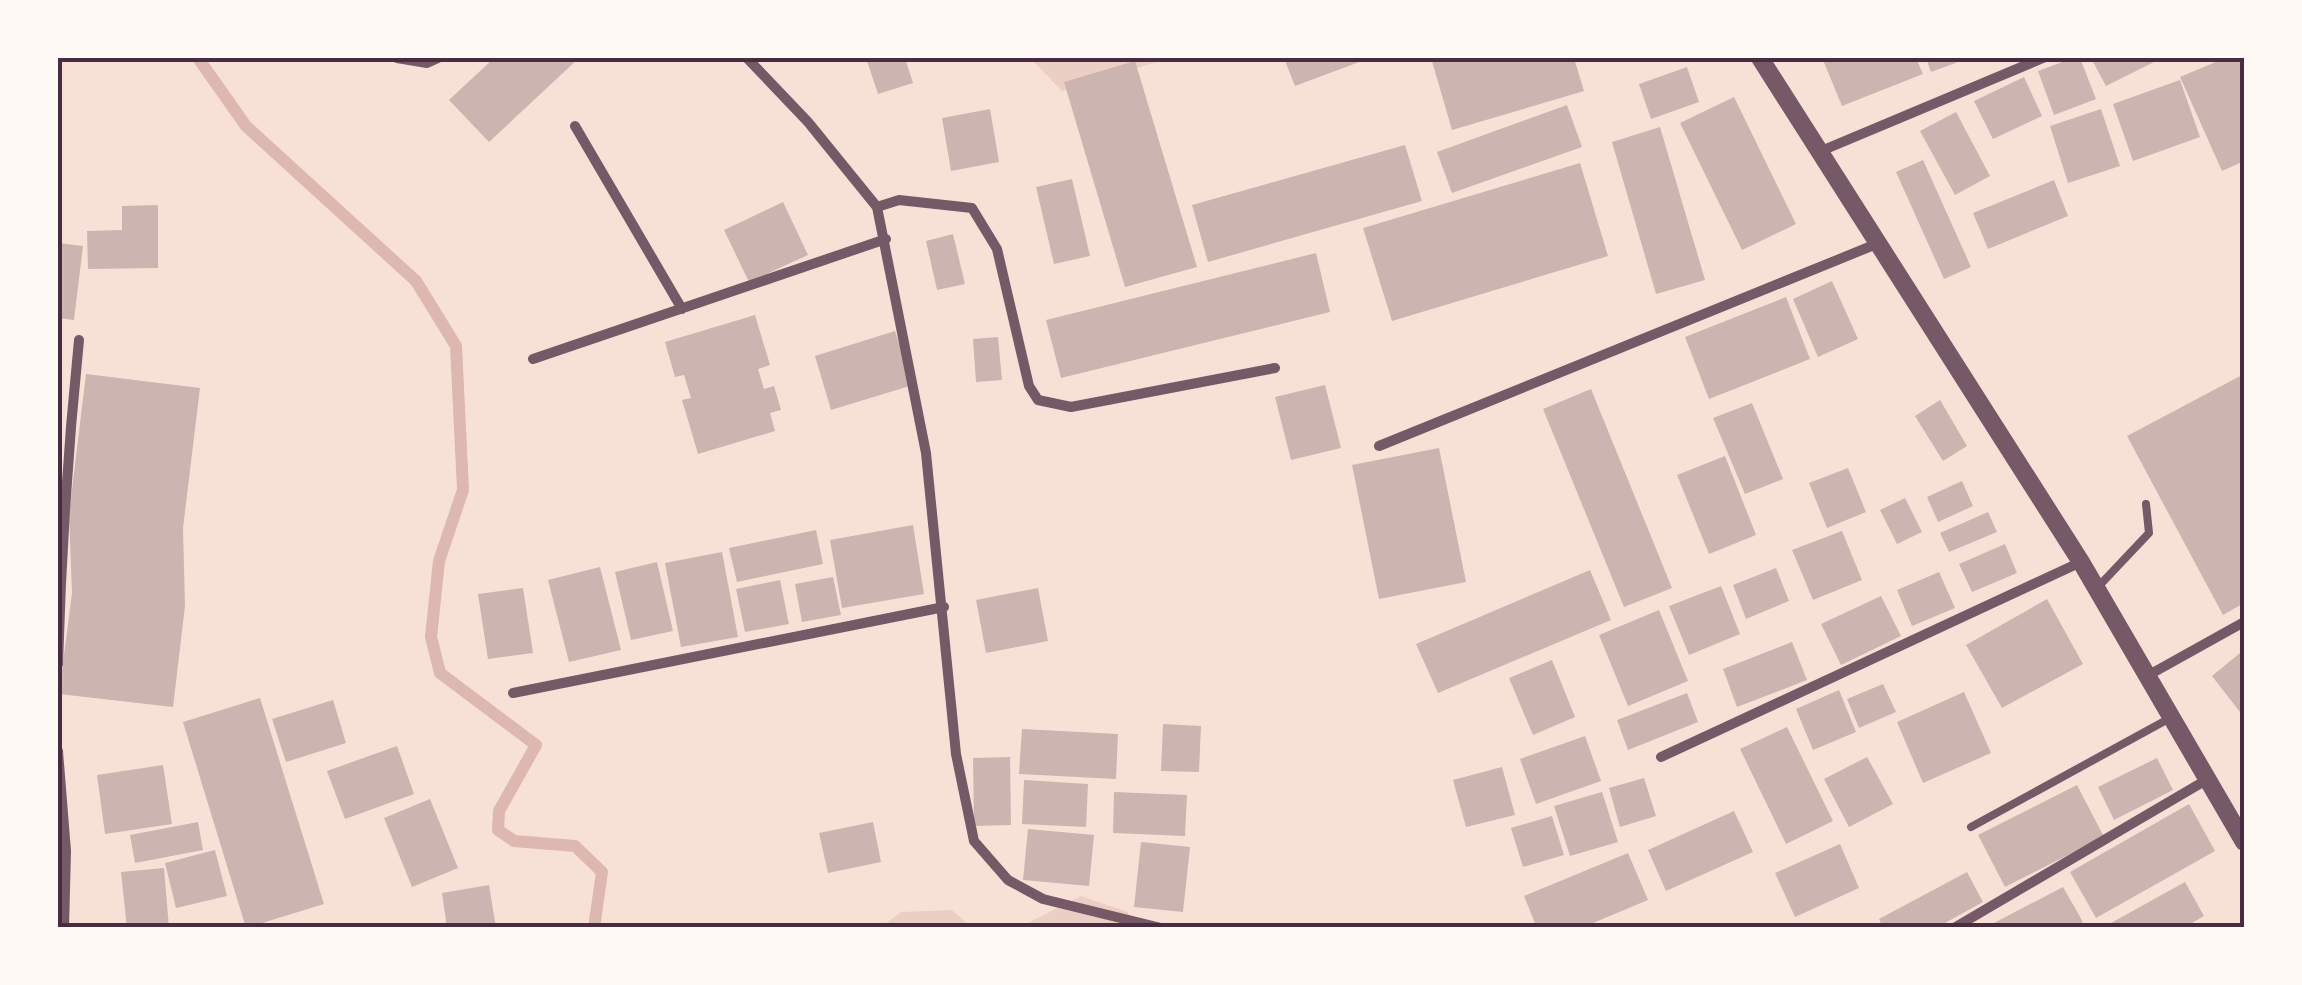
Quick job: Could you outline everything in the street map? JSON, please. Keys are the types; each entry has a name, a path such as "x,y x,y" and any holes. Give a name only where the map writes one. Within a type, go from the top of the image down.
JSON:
{"street":[{"path":"396,58 428,62 438,58"},
{"path":"746,58 808,122 877,207 926,454 956,754 967,826 974,841 1008,880 1078,911 1161,928"},
{"path":"1760,58 2081,562 2244,842"},
{"path":"1821,151 2043,58"},
{"path":"575,126 682,309"},
{"path":"877,207 899,200 972,208 997,249 1029,386 1038,400 1070,408 1274,368"},
{"path":"533,359 886,239"},
{"path":"1379,446 1880,242"},
{"path":"58,664 58,623 64,591 61,515 78,340"},
{"path":"1660,757 2081,562"},
{"path":"512,693 944,607"},
{"path":"2147,676 2244,622"},
{"path":"58,751 66,851 64,928"},
{"path":"1954,928 2208,779"}],"lane":[{"path":"2097,589 2149,533 2146,504"},
{"path":"1971,827 2172,717"}],"shaded area":[{"path":"1030,58 1170,58 1062,91"},
{"path":"1081,896 1128,912 1132,927 1018,928"},
{"path":"952,910 971,927 881,927 901,912"}],"building":[{"path":"494,58 579,58 489,142 449,100"},
{"path":"866,58 905,58 913,83 878,94"},
{"path":"1284,58 1370,58 1295,86"},
{"path":"1431,58 1574,58 1584,91 1452,130"},
{"path":"1916,58 1923,74 1842,106 1823,60"},
{"path":"1926,58 1969,58 1931,72"},
{"path":"2080,58 2096,99 2054,115 2038,71"},
{"path":"2091,58 2152,58 2154,62 2106,86"},
{"path":"2225,58 2244,58 2244,161 2222,171 2180,77"},
{"path":"1135,61 1197,267 1125,287 1064,82"},
{"path":"1687,67 1699,102 1651,119 1639,84"},
{"path":"2024,77 2042,116 1993,139 1974,101"},
{"path":"2180,80 2200,137 2133,161 2113,104"},
{"path":"1734,97 1796,224 1742,250 1680,123"},
{"path":"1567,105 1582,147 1452,193 1437,152"},
{"path":"990,109 999,162 951,171 942,118"},
{"path":"2101,109 2120,166 2068,183 2050,126"},
{"path":"1956,112 1990,176 1955,195 1920,131"},
{"path":"1660,127 1705,280 1656,294 1612,142"},
{"path":"1405,145 1422,201 1208,262 1192,205"},
{"path":"1923,160 1971,267 1944,279 1896,172"},
{"path":"1580,163 1608,256 1392,321 1363,228"},
{"path":"1072,179 1090,256 1054,264 1036,187"},
{"path":"2054,180 2068,216 1988,249 1973,213"},
{"path":"783,202 808,255 749,282 724,230"},
{"path":"158,205 158,268 88,269 87,231 122,230 122,206"},
{"path":"953,234 965,284 937,290 926,241"},
{"path":"58,243 83,246 74,320 58,318"},
{"path":"1316,253 1330,312 1061,378 1046,320"},
{"path":"1832,281 1858,339 1818,357 1793,299"},
{"path":"1786,297 1810,359 1709,399 1685,337"},
{"path":"755,315 770,365 758,369 764,389 774,386 781,410 770,413 775,431 698,454 682,400 691,398 684,375 675,377 665,342"},
{"path":"895,331 913,385 831,410 815,356"},
{"path":"998,337 1002,380 976,382 973,339"},
{"path":"86,374 200,388 183,528 185,606 173,707 59,694 72,593 69,514"},
{"path":"2244,374 2244,603 2223,615 2127,436"},
{"path":"1325,385 1341,448 1291,460 1275,397"},
{"path":"1591,389 1672,588 1624,607 1543,409"},
{"path":"1940,400 1967,446 1943,461 1915,416"},
{"path":"1752,403 1783,479 1745,494 1713,418"},
{"path":"1439,448 1466,582 1379,599 1352,465"},
{"path":"1725,456 1756,535 1709,554 1677,475"},
{"path":"1848,468 1866,512 1827,528 1809,483"},
{"path":"1962,481 1973,506 1938,522 1927,497"},
{"path":"1905,498 1922,532 1897,544 1880,510"},
{"path":"1988,512 1997,532 1949,552 1940,533"},
{"path":"913,525 924,594 842,608 830,540"},
{"path":"816,530 823,564 737,582 729,548"},
{"path":"1842,531 1862,580 1813,600 1792,550"},
{"path":"2005,544 2017,573 1972,592 1959,564"},
{"path":"722,552 738,637 681,647 665,563"},
{"path":"657,562 673,631 631,640 615,572"},
{"path":"600,567 621,650 569,662 548,580"},
{"path":"1776,568 1789,601 1746,619 1733,585"},
{"path":"1590,570 1611,620 1438,693 1416,644"},
{"path":"1939,572 1955,608 1912,626 1897,590"},
{"path":"833,577 841,615 802,622 795,584"},
{"path":"780,580 789,624 745,632 736,589"},
{"path":"1721,586 1740,634 1689,655 1669,606"},
{"path":"523,588 533,653 488,659 478,594"},
{"path":"1038,588 1048,641 986,653 976,600"},
{"path":"1881,596 1901,636 1841,665 1821,624"},
{"path":"2047,599 2083,664 2002,708 1966,645"},
{"path":"1659,610 1688,681 1628,706 1599,635"},
{"path":"1792,642 1807,680 1737,707 1723,669"},
{"path":"2240,653 2244,659 2244,709 2240,712 2212,676"},
{"path":"1552,660 1575,717 1533,735 1509,678"},
{"path":"1883,684 1896,712 1859,728 1847,699"},
{"path":"1839,690 1856,732 1813,750 1796,709"},
{"path":"1964,692 1991,753 1923,783 1897,722"},
{"path":"1687,693 1698,722 1628,750 1617,720"},
{"path":"260,698 324,904 246,928 183,722"},
{"path":"333,700 346,743 286,762 272,719"},
{"path":"1163,724 1201,726 1199,772 1161,771"},
{"path":"1787,727 1833,821 1786,844 1740,749"},
{"path":"1022,729 1118,734 1116,779 1019,774"},
{"path":"1585,736 1601,781 1536,804 1520,759"},
{"path":"397,746 414,794 345,819 327,771"},
{"path":"1010,757 1011,825 974,826 973,758"},
{"path":"1867,757 1893,804 1849,827 1824,779"},
{"path":"2157,758 2173,790 2114,820 2098,787"},
{"path":"163,765 172,824 105,834 97,775"},
{"path":"1502,767 1515,815 1466,827 1453,780"},
{"path":"1644,778 1656,816 1620,827 1609,788"},
{"path":"1024,780 1088,784 1086,827 1022,824"},
{"path":"2077,785 2104,837 2005,887 1978,835"},
{"path":"1114,792 1187,795 1185,836 1113,833"},
{"path":"1602,792 1618,842 1570,856 1554,806"},
{"path":"430,799 458,868 412,887 384,818"},
{"path":"2189,804 2215,851 2096,918 2070,872"},
{"path":"1734,811 1753,852 1666,891 1648,850"},
{"path":"1552,816 1564,855 1523,867 1511,828"},
{"path":"198,822 203,850 135,863 130,835"},
{"path":"873,822 881,862 828,873 819,833"},
{"path":"1028,829 1094,835 1089,886 1023,880"},
{"path":"1141,842 1190,847 1183,912 1134,907"},
{"path":"1840,844 1859,888 1795,917 1775,873"},
{"path":"215,850 227,896 176,908 165,863"},
{"path":"1628,853 1648,900 1581,928 1537,928 1524,896"},
{"path":"164,868 169,928 127,928 121,872"},
{"path":"1967,872 1983,902 1936,928 1883,928 1879,919"},
{"path":"2185,882 2204,916 2183,928 2102,928"},
{"path":"489,885 496,928 447,928 442,893"},
{"path":"2063,887 2083,922 2073,928 1994,928 1992,924"}],"waterway":[{"path":"198,58 246,126 416,281 456,346 463,490 439,561 431,637 440,673 536,745 499,811 498,830 514,841 575,846 602,872 594,928"}]}
